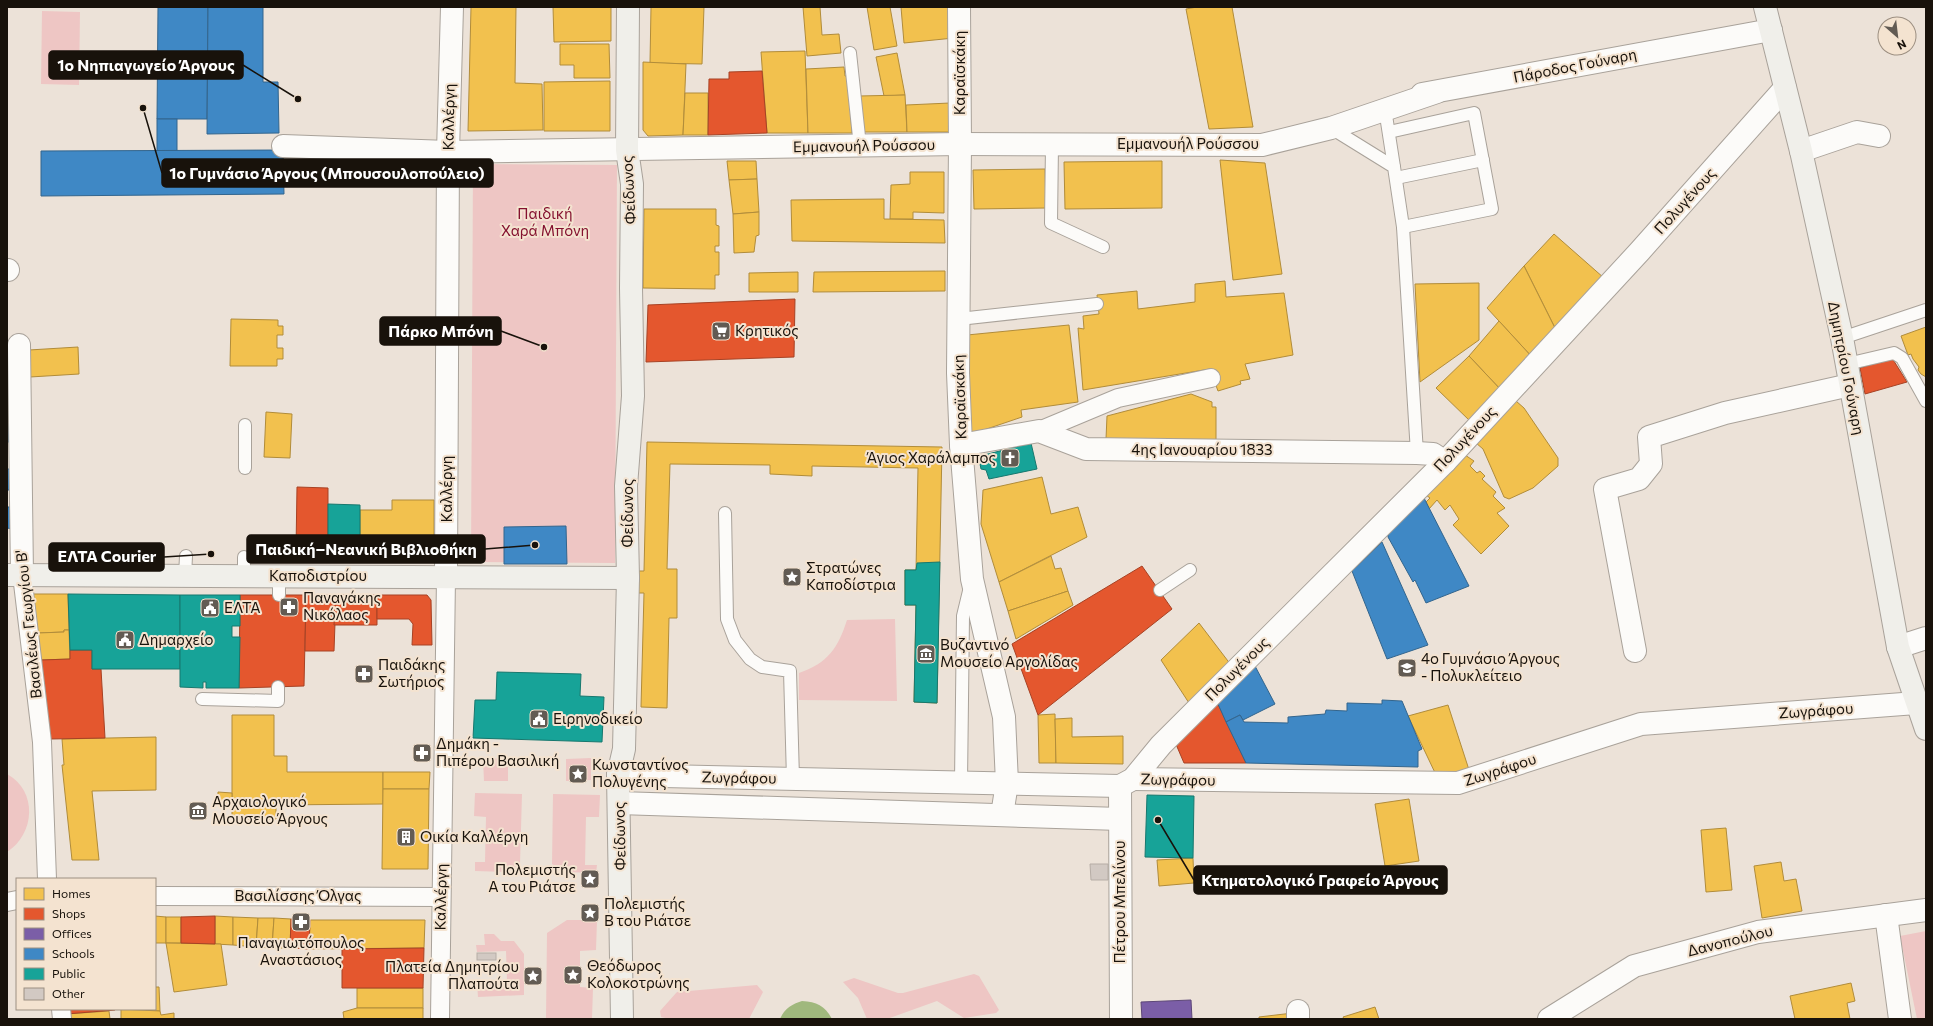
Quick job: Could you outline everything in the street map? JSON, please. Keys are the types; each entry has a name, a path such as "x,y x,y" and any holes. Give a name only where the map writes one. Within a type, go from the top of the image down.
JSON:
{"main road":[{"name":"Φείδωνος","path":"622,1019 618,775 624,749 628,578 626,486 633,396 631,288 632,184 627,150 628,7"},
{"name":"Δημητρίου Γούναρη","path":"1765,7 1801,151 1842,338 1898,647 1926,729"},
{"name":"Καποδιστρίου","path":"14,575 137,565 244,566 279,586 446,577 628,578"}],"street":[{"name":"Καλλέργη","path":"440,1019 446,577 448,152 452,7"},
{"name":"Καραϊσκάκη","path":"959,7 960,144 958,373 961,446 972,579 1004,717 1007,784"},
{"name":"Πάροδος Γούναρη","path":"1382,105 1437,92 1771,30"},
{"name":"Πολυγένους","path":"1127,782 1161,745 1445,462 1640,251 1785,88"},
{"name":"Εμμανουήλ Ρούσσου","path":"283,146 448,152 960,144 1262,145 1331,128 1382,105"},
{"path":"1801,151 1857,132 1879,136"},
{"name":"Βασιλέως Γεωργίου Β'","path":"19,345 14,575 42,742 47,878"},
{"path":"961,446 1039,431 1118,398 1211,378"},
{"path":"1635,651 1605,489 1639,479 1651,464 1649,437 1724,413 1850,385"},
{"name":"4ης Ιανουαρίου 1833","path":"1039,431 1086,450 1417,453 1433,454 1445,462"},
{"path":"1898,647 1926,638"},
{"name":"Ζωγράφου","path":"618,775 1007,784 1127,782 1458,783 1641,724 1916,703"},
{"path":"802,779 811,809"},
{"name":"Πέτρου Μπελίνου","path":"1121,1019 1120,819 1127,782"},
{"path":"1002,815 1007,784"},
{"name":"Ζωγράφου","path":"619,803 1120,819"},
{"name":"Βασιλίσσης Όλγας","path":"156,896 442,897"},
{"name":"Δανοπούλου","path":"1549,1019 1634,966 1758,932 1926,910"},
{"path":"1886,915 1900,1019"}],"lane":[{"path":"850,53 860,146"},
{"path":"1382,105 1389,132 1404,227 1417,453"},
{"path":"1389,132 1474,113 1492,209 1404,227"},
{"path":"1331,128 1395,172 1483,160"},
{"path":"1052,145 1051,223 1103,247"},
{"path":"959,319 1097,304"},
{"path":"1842,338 1926,310"},
{"path":"1846,364 1894,353 1902,358 1926,401"},
{"path":"245,426 245,468"},
{"path":"725,513 726,619 735,640 750,659 762,667 790,671 802,779"},
{"path":"1160,590 1190,570"},
{"path":"960,782 963,616 972,579"},
{"path":"202,699 278,702 278,687"}],"green space":[{"path":"42,11 80,12 79,85 41,84"},
{"name":"Παιδική Χαρά Μπόνη","path":"473,164 617,165 615,563 471,562"},
{"path":"895,619 897,701 799,700 799,673 809,669 825,659 840,639 847,620"},
{"path":"508,758 508,781 484,781 483,759"},
{"path":"591,758 591,780 566,781 566,759"},
{"path":"7,774 17,781 24,791 28,801 29,813 23,835 7,852"},
{"path":"475,793 522,794 520,864 507,872 475,871 475,862 485,862 486,817 474,816"},
{"path":"553,794 600,795 599,817 586,817 585,865 597,865 596,873 565,872 552,864"},
{"path":"567,920 597,920 596,950 580,951 580,987 593,988 592,1019 546,1019 547,933"},
{"path":"1926,931 1926,1019 1917,1019 1900,936"},
{"path":"484,934 494,934 501,941 514,941 524,954 524,995 478,997 477,982 507,981 506,951 477,952 476,945 485,945"},
{"path":"974,974 979,976 999,1010 996,1013 964,1018 937,1001 887,1019 867,1019 858,998 843,982 854,978 898,993 903,993"},
{"path":"757,985 763,992 749,1019 670,1019 661,1017 660,1011 677,992"}],"shaded area":[{"path":"802,1001 812,1002 820,1006 832,1019 780,1019 789,1007"}],"building: Homes":[{"path":"471,7 516,7 515,83 542,84 543,130 468,131"},
{"path":"553,7 611,7 611,41 554,42"},
{"path":"651,7 704,7 702,64 650,63"},
{"path":"803,7 820,7 822,35 839,34 841,53 807,56"},
{"path":"867,7 890,7 897,46 874,50"},
{"path":"901,7 953,7 954,38 904,43"},
{"path":"1197,7 1232,7 1253,127 1209,129 1186,9"},
{"path":"560,44 609,44 610,78 574,78 574,65 560,65"},
{"path":"805,51 808,133 767,133 761,52"},
{"path":"897,53 905,95 884,96 876,57"},
{"path":"643,62 686,64 683,135 648,136 643,130"},
{"path":"844,67 845,76 848,76 852,133 808,133 806,69"},
{"path":"610,81 610,131 544,131 544,82"},
{"path":"685,93 708,93 708,135 683,135"},
{"path":"905,95 907,132 864,132 859,96"},
{"path":"950,103 951,132 907,132 906,105"},
{"path":"1220,160 1265,163 1282,274 1233,280"},
{"path":"727,161 756,161 757,179 729,180"},
{"path":"1162,161 1162,208 1065,209 1064,162"},
{"path":"1045,169 1046,208 974,209 973,170"},
{"path":"910,172 944,172 944,213 913,212 913,219 890,219 891,185 910,184"},
{"path":"757,179 759,212 733,214 729,180"},
{"path":"884,199 884,219 944,220 945,243 792,241 791,200"},
{"path":"644,209 716,209 716,225 719,226 719,246 715,246 715,252 719,252 719,275 715,275 715,289 643,288"},
{"path":"759,212 759,235 756,236 754,252 734,253 733,214"},
{"path":"1554,234 1604,278 1556,330 1524,266"},
{"path":"1524,266 1556,330 1532,357 1487,308"},
{"path":"945,271 945,291 813,292 814,272"},
{"path":"798,272 798,292 749,292 749,273"},
{"path":"1225,281 1226,297 1284,293 1293,355 1245,364 1250,379 1240,381 1241,384 1218,391 1210,369 1083,390 1078,328 1084,329 1083,316 1099,314 1097,295 1137,291 1138,309 1195,302 1195,284"},
{"path":"1479,283 1479,340 1420,382 1415,284"},
{"path":"231,319 278,320 278,326 283,326 283,335 277,335 277,348 283,348 283,359 277,359 277,366 230,366"},
{"path":"1499,321 1532,357 1501,390 1469,356"},
{"path":"1069,325 1078,402 1021,410 1022,417 969,435 967,335"},
{"path":"1926,327 1926,377 1918,370 1919,367 1911,354 1908,355 1901,336"},
{"path":"78,347 79,374 30,377 29,350"},
{"path":"1469,356 1501,390 1471,422 1436,388"},
{"path":"1191,394 1212,402 1212,407 1216,407 1216,441 1106,439 1107,416"},
{"path":"1516,401 1524,408 1558,458 1558,466 1533,488 1509,499 1504,497 1483,449 1476,443"},
{"path":"266,412 292,414 290,458 264,457"},
{"name":"Στρατώνες Καποδίστρια","path":"647,442 942,447 937,703 914,702 916,605 905,605 905,570 916,570 918,468 812,466 812,476 770,474 770,465 670,464 667,569 677,569 677,618 669,618 667,708 641,707 644,593 638,593 638,571 644,571"},
{"path":"1465,455 1474,461 1470,466 1477,473 1480,471 1485,476 1482,479 1496,492 1493,496 1505,508 1497,513 1509,526 1481,554 1453,525 1459,519 1450,505 1445,510 1437,500 1429,509 1426,502 1430,498 1426,495"},
{"path":"1042,477 1051,514 1078,507 1087,537 999,582 981,524 983,490"},
{"path":"392,500 434,500 434,552 360,550 360,510 392,510"},
{"path":"1051,556 1055,569 1061,568 1068,591 1008,611 999,582"},
{"path":"1068,591 1073,605 1016,639 1008,611"},
{"path":"33,594 68,594 69,630 64,630 64,632 38,633"},
{"path":"1199,623 1231,665 1189,703 1161,660"},
{"path":"64,630 69,630 70,659 41,660 38,633 64,632"},
{"path":"1448,705 1471,776 1438,779 1408,716"},
{"path":"1055,714 1056,763 1039,763 1038,715"},
{"path":"232,715 274,715 274,756 287,756 287,772 383,772 383,804 276,805 276,819 232,819"},
{"path":"1072,718 1072,737 1123,736 1123,764 1056,763 1055,719"},
{"path":"156,737 156,790 92,791 99,860 72,860 62,765 64,765 62,739"},
{"path":"383,772 430,772 429,789 383,789"},
{"name":"Οικία Καλλέργη","path":"383,789 429,789 428,869 382,869"},
{"path":"218,792 232,793 232,803 218,803"},
{"path":"1409,799 1419,861 1385,866 1375,804"},
{"path":"1726,828 1732,890 1706,892 1701,830"},
{"path":"1193,858 1194,883 1159,886 1157,860"},
{"path":"1781,862 1784,881 1796,879 1802,911 1762,918 1754,866"},
{"path":"156,916 166,917 166,943 156,943"},
{"path":"215,916 233,917 233,945 215,944"},
{"path":"166,917 181,917 181,943 166,943"},
{"path":"233,917 258,918 256,947 233,945"},
{"path":"258,918 274,918 272,948 256,947"},
{"path":"274,918 291,919 290,948 272,948"},
{"path":"310,920 425,920 424,948 309,949"},
{"path":"166,943 221,944 227,985 174,992"},
{"path":"1851,983 1855,1001 1847,1003 1850,1019 1795,1019 1790,996"},
{"path":"156,987 159,987 160,1011 146,1011 156,1010"},
{"path":"357,988 423,988 423,1008 357,1008"},
{"path":"1375,1007 1379,1019 1344,1019 1343,1017"},
{"path":"357,1008 423,1008 423,1019 344,1019 343,1012"},
{"path":"121,1010 160,1011 161,1015 174,1013 174,1019 121,1019"},
{"path":"109,1011 110,1019 66,1019 66,1014"},
{"path":"1293,1013 1293,1019 1259,1019 1259,1017"}],"building: Shops":[{"path":"762,71 767,133 708,135 709,79 729,79 729,72"},
{"path":"795,299 794,357 646,362 648,305"},
{"path":"1892,358 1907,382 1865,394 1860,368"},
{"path":"297,487 328,488 328,550 296,550"},
{"path":"1142,566 1172,609 1038,715 1012,644"},
{"path":"240,595 306,595 304,686 239,688"},
{"path":"306,595 336,595 334,651 305,651"},
{"path":"336,595 377,595 377,625 334,625"},
{"path":"377,595 427,595 431,600 432,645 412,645 413,624 409,619 377,619"},
{"path":"70,650 92,650 92,669 101,669 105,738 50,739 41,660 70,659"},
{"path":"1218,704 1246,763 1184,763 1175,742 1182,740"},
{"path":"215,916 215,944 181,943 181,917"},
{"path":"291,919 310,920 309,949 290,948"},
{"path":"424,948 423,988 342,988 342,949"},
{"path":"66,1010 115,1010 66,1014"}],"building: Offices":[{"path":"1191,1000 1192,1019 1142,1019 1141,1002"}],"building: Schools":[{"path":"158,7 208,7 207,119 157,119"},
{"path":"208,7 263,7 263,82 278,82 279,133 207,134"},
{"path":"157,119 177,119 177,151 157,151"},
{"path":"283,150 284,194 41,196 41,151"},
{"path":"7,420 9,421 9,442 7,442"},
{"path":"7,469 11,469 10,490 7,490"},
{"path":"1424,498 1469,586 1426,603 1415,580 1413,582 1388,537 1388,533"},
{"path":"7,507 13,507 13,529 7,528"},
{"path":"566,526 567,564 504,564 504,527"},
{"path":"1382,542 1428,645 1387,659 1352,571"},
{"path":"1255,666 1275,704 1243,720 1240,715 1226,722 1218,704"},
{"path":"1382,700 1402,701 1422,749 1418,751 1418,767 1246,763 1226,722 1240,715 1244,722 1288,723 1288,717 1325,714 1326,710 1347,711 1347,703 1382,704"}],"building: Public":[{"name":"Άγιος Χαράλαμπος","path":"1031,443 1037,469 989,479 986,470 981,469 980,464 985,462 984,455"},
{"path":"328,504 360,505 360,550 328,550"},
{"name":"Βυζαντινό Μουσείο Αργολίδας","path":"940,562 937,703 914,702 916,605 905,605 905,570 916,570 917,563"},
{"name":"Δημαρχείο","path":"68,594 180,595 180,669 92,669 92,650 70,650"},
{"path":"180,595 240,595 240,626 232,626 232,637 240,637 239,688 206,688 206,682 203,682 203,688 180,687"},
{"name":"Ειρηνοδικείο","path":"497,672 581,674 580,696 604,697 602,742 473,738 475,700 496,700"},
{"path":"1147,795 1194,796 1193,858 1145,857"}],"building: Other":[{"path":"1090,864 1108,864 1108,880 1091,880"},
{"path":"477,953 496,953 496,960 477,960"}],"place":[{"name":"1ο Νηπιαγωγείο Άργους","path":"298,99"},
{"name":"1ο Γυμνάσιο Άργους (Μπουσουλοπούλειο)","path":"143,108"},
{"name":"Κρητικός","path":"721,331"},
{"name":"Πάρκο Μπόνη","path":"544,347"},
{"name":"Άγιος Χαράλαμπος","path":"1010,458"},
{"name":"Παιδική–Νεανική Βιβλιοθήκη","path":"535,545"},
{"name":"ΕΛΤΑ Courier","path":"211,554"},
{"name":"Στρατώνες Καποδίστρια","path":"792,577"},
{"name":"Παναγάκης Νικόλαος","path":"289,607"},
{"name":"ΕΛΤΑ","path":"210,608"},
{"name":"Δημαρχείο","path":"125,640"},
{"name":"Βυζαντινό Μουσείο Αργολίδας","path":"926,654"},
{"name":"4ο Γυμνάσιο Άργους - Πολυκλείτειο","path":"1407,668"},
{"name":"Παιδάκης Σωτήριος","path":"364,674"},
{"name":"Ειρηνοδικείο","path":"539,719"},
{"name":"Δημάκη - Πιπέρου Βασιλική","path":"422,753"},
{"name":"Κωνσταντίνος Πολυγένης","path":"578,774"},
{"name":"Αρχαιολογικό Μουσείο Άργους","path":"198,811"},
{"name":"Κτηματολογικό Γραφείο Άργους","path":"1158,820"},
{"name":"Οικία Καλλέργη","path":"406,837"},
{"name":"Πολεμιστής Α του Ριάτσε","path":"590,879"},
{"name":"Πολεμιστής Β του Ριάτσε","path":"590,913"},
{"name":"Παναγιωτόπουλος Αναστάσιος","path":"301,922"},
{"name":"Θεόδωρος Κολοκοτρώνης","path":"573,975"},
{"name":"Πλατεία Δημητρίου Πλαπούτα","path":"533,976"}]}
